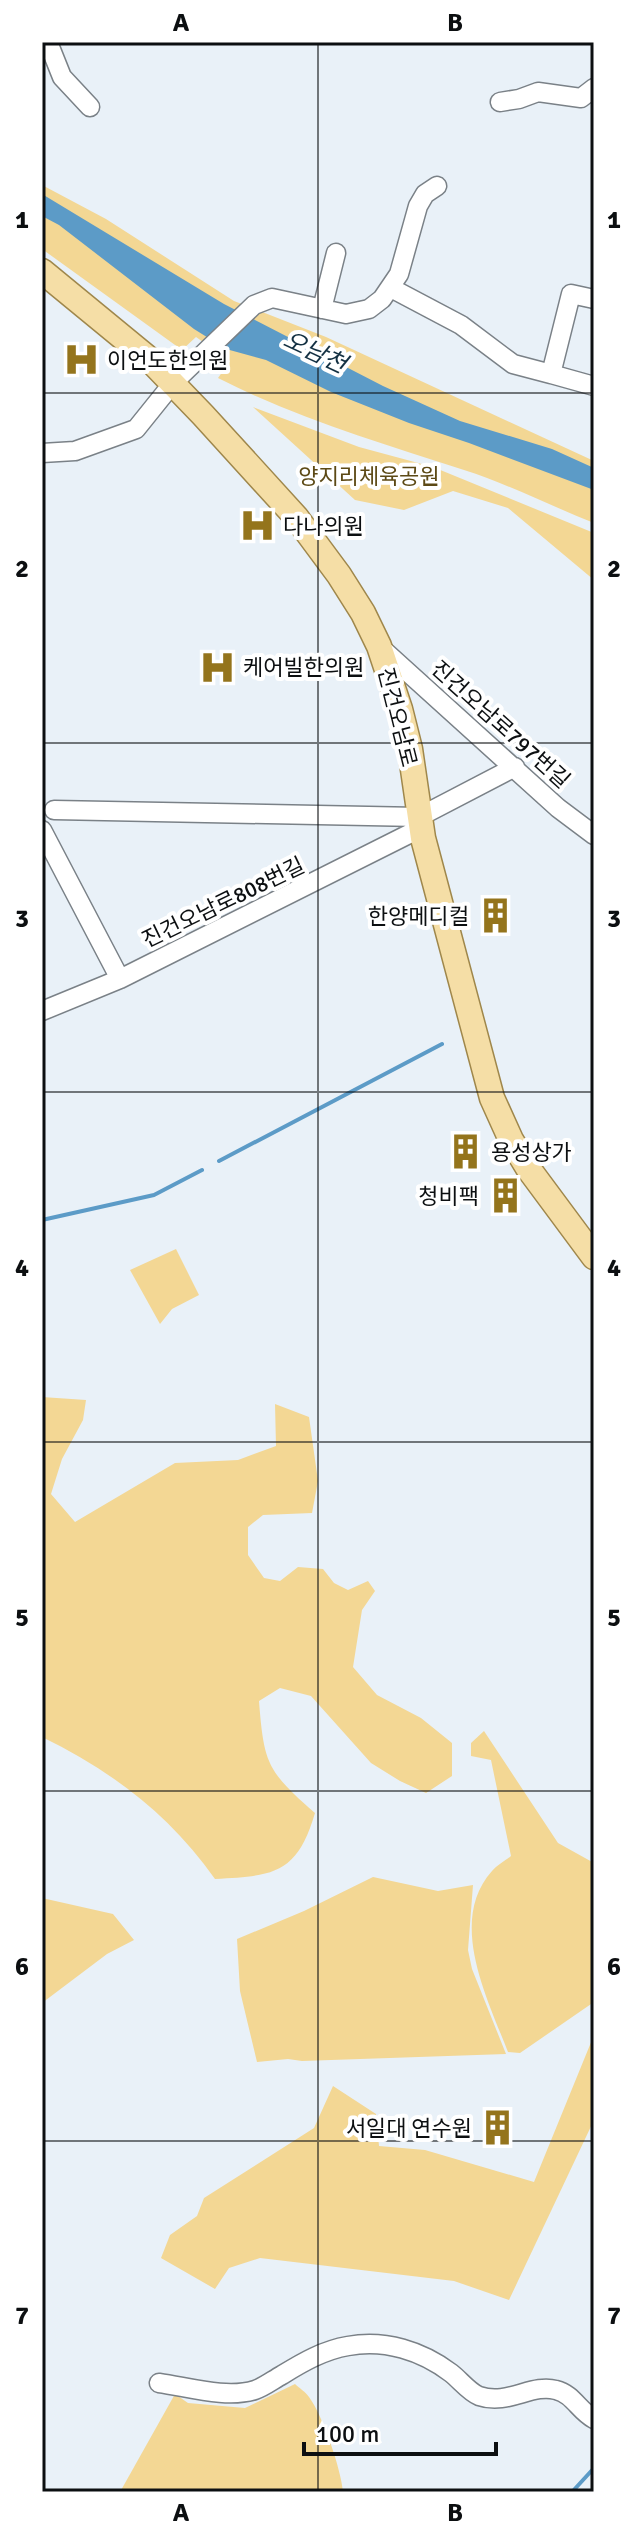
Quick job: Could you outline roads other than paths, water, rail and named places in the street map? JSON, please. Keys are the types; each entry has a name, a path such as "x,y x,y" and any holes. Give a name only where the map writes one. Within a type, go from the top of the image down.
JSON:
{"main road":[{"name":"진건오남로","path":"42,271 149,359 173,383 296,517 339,575 371,626 400,709 410,749 420,822 492,1098 528,1168 594,1257"}],"street":[{"path":"48,42 62,77 90,107"},
{"path":"500,102 538,92 581,98 594,88"},
{"path":"42,453 75,451 136,429 173,383 254,305 272,298 346,314 369,309 391,288 399,274 418,206 425,194 437,186"},
{"path":"322,309 336,253"},
{"path":"391,288 461,325 513,364 594,386"},
{"path":"551,374 571,294 594,299"},
{"name":"진건오남로797번길","path":"379,646 558,808 594,835"},
{"name":"진건오남로808번길","path":"42,1011 120,979 420,822 515,767"},
{"path":"54,810 420,822"},
{"path":"42,830 120,979"},
{"path":"159,2383 246,2392 257,2390 327,2351 348,2346 379,2345 424,2354 477,2396 506,2400 548,2388 568,2394 583,2413 594,2419"}],"water":[{"name":"오남천","path":"42,194 224,304 383,386 460,421 552,449 594,468 594,490 409,423 331,392 266,360 226,349 194,329 59,225 42,216"}],"waterway":[{"path":"219,1161 442,1044"},
{"path":"42,1220 154,1195 202,1170"},
{"path":"572,2492 594,2468"}],"place":[{"name":"이언도한의원","path":"81,360"},
{"name":"다나의원","path":"257,526"},
{"name":"케어빌한의원","path":"217,667"},
{"name":"한양메디컬","path":"495,916"},
{"name":"용성상가","path":"465,1152"},
{"name":"청비팩","path":"505,1196"},
{"name":"서일대 연수원","path":"498,2128"}],"park label":[{"name":"양지리체육공원","path":"369,476"}]}
